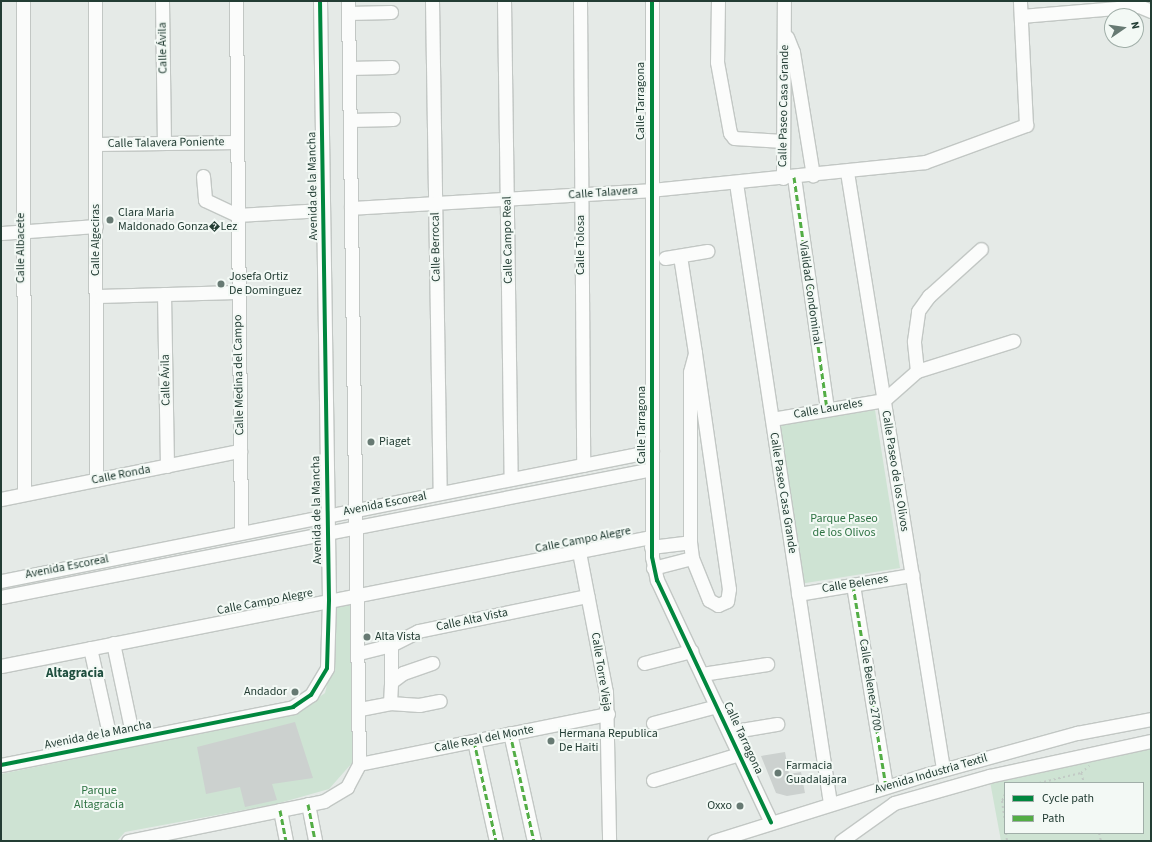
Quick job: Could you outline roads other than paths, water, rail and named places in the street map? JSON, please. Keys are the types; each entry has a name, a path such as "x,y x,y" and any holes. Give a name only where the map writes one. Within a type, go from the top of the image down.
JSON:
{"street":[{"name":"Calle Albacete","path":"23,1 21,231 24,494"},
{"name":"Calle Algeciras","path":"95,1 96,480"},
{"name":"Calle Ávila","path":"162,1 164,143"},
{"name":"Calle Medina del Campo","path":"236,1 241,532"},
{"name":"Avenida de la Mancha","path":"1,765 302,702 327,668 329,600 320,1"},
{"name":"Calle Berrocal","path":"432,1 440,493"},
{"name":"Calle Campo Real","path":"504,1 511,479"},
{"name":"Calle Tolosa","path":"580,1 583,465"},
{"name":"Calle Tarragona","path":"652,1 651,542 654,568 771,822"},
{"path":"718,1 717,62 730,133 734,138 783,141"},
{"name":"Calle Paseo Casa Grande","path":"784,1 783,141 788,177"},
{"path":"1020,1 1020,16 1139,6 1151,11"},
{"path":"128,841 308,804 340,794 352,780 359,764 360,709 348,7 391,12"},
{"name":"Calle Talavera","path":"351,208 651,190 847,172 925,162 1026,125 1020,16"},
{"name":"Calle Paseo Casa Grande","path":"784,34 793,52 813,175"},
{"path":"349,68 392,67"},
{"path":"350,120 393,119"},
{"name":"Calle Talavera Poniente","path":"95,144 237,142"},
{"name":"Calle Paseo de los Olivos","path":"847,172 943,770"},
{"path":"203,176 205,200 238,215 323,210"},
{"name":"Vialidad Condominal","path":"788,177 827,409"},
{"name":"Calle Paseo Casa Grande","path":"736,183 830,803"},
{"path":"1,233 96,226"},
{"path":"917,371 914,341 918,311 929,296 981,249"},
{"path":"665,258 707,252"},
{"path":"680,256 695,354 729,589 725,603 715,605 709,600 692,558 690,542 690,372 695,354"},
{"path":"96,296 238,292"},
{"name":"Calle Ávila","path":"164,294 167,466"},
{"path":"884,400 917,371 1013,341"},
{"name":"Calle Laureles","path":"772,419 884,400"},
{"path":"690,420 704,419"},
{"name":"Calle Ronda","path":"1,499 240,451"},
{"name":"Avenida Escoreal","path":"1,581 652,451"},
{"name":"Avenida Escoreal","path":"1,597 652,469"},
{"name":"Calle Campo Alegre","path":"1,666 358,594 579,552 651,542 690,542"},
{"name":"Calle Torre Vieja","path":"579,552 608,714 608,841"},
{"path":"654,568 692,558"},
{"name":"Calle Belenes","path":"798,594 912,575"},
{"name":"Calle Belenes 2700","path":"853,585 886,786"},
{"name":"Calle Alta Vista","path":"359,653 391,645 418,631 587,596"},
{"path":"113,643 133,738"},
{"path":"390,703 391,645"},
{"path":"90,648 110,743"},
{"path":"644,663 691,651"},
{"path":"391,682 403,673 432,663"},
{"path":"702,674 767,664"},
{"path":"360,709 390,703 413,705 440,701"},
{"path":"653,723 717,706"},
{"name":"Calle Real del Monte","path":"359,764 608,714"},
{"name":"Avenida Industria Textil","path":"714,841 830,803 928,774 1078,733 1151,719"},
{"path":"729,732 777,724"},
{"path":"510,734 534,841"},
{"path":"474,741 496,841"},
{"name":"Avenida Industria Textil","path":"841,841 885,807 929,793 1091,752 1151,741"},
{"path":"653,780 739,754"},
{"path":"928,774 929,793"},
{"path":"308,804 315,841"},
{"path":"280,810 286,841"}],"place":[{"name":"Clara Maria Maldonado Gonza�Lez","path":"110,220"},
{"name":"Josefa Ortiz De Dominguez","path":"221,284"},
{"name":"Piaget","path":"371,442"},
{"name":"Alta Vista","path":"367,637"},
{"name":"Andador","path":"295,692"},
{"name":"Hermana Republica De Haiti","path":"551,741"},
{"name":"Farmacia Guadalajara","path":"778,773"},
{"name":"Oxxo","path":"740,806"}],"district":[{"name":"Altagracia","path":"75,673"}],"park label":[{"name":"Parque Paseo de los Olivos","path":"844,526"},
{"name":"Parque Altagracia","path":"99,798"}]}
